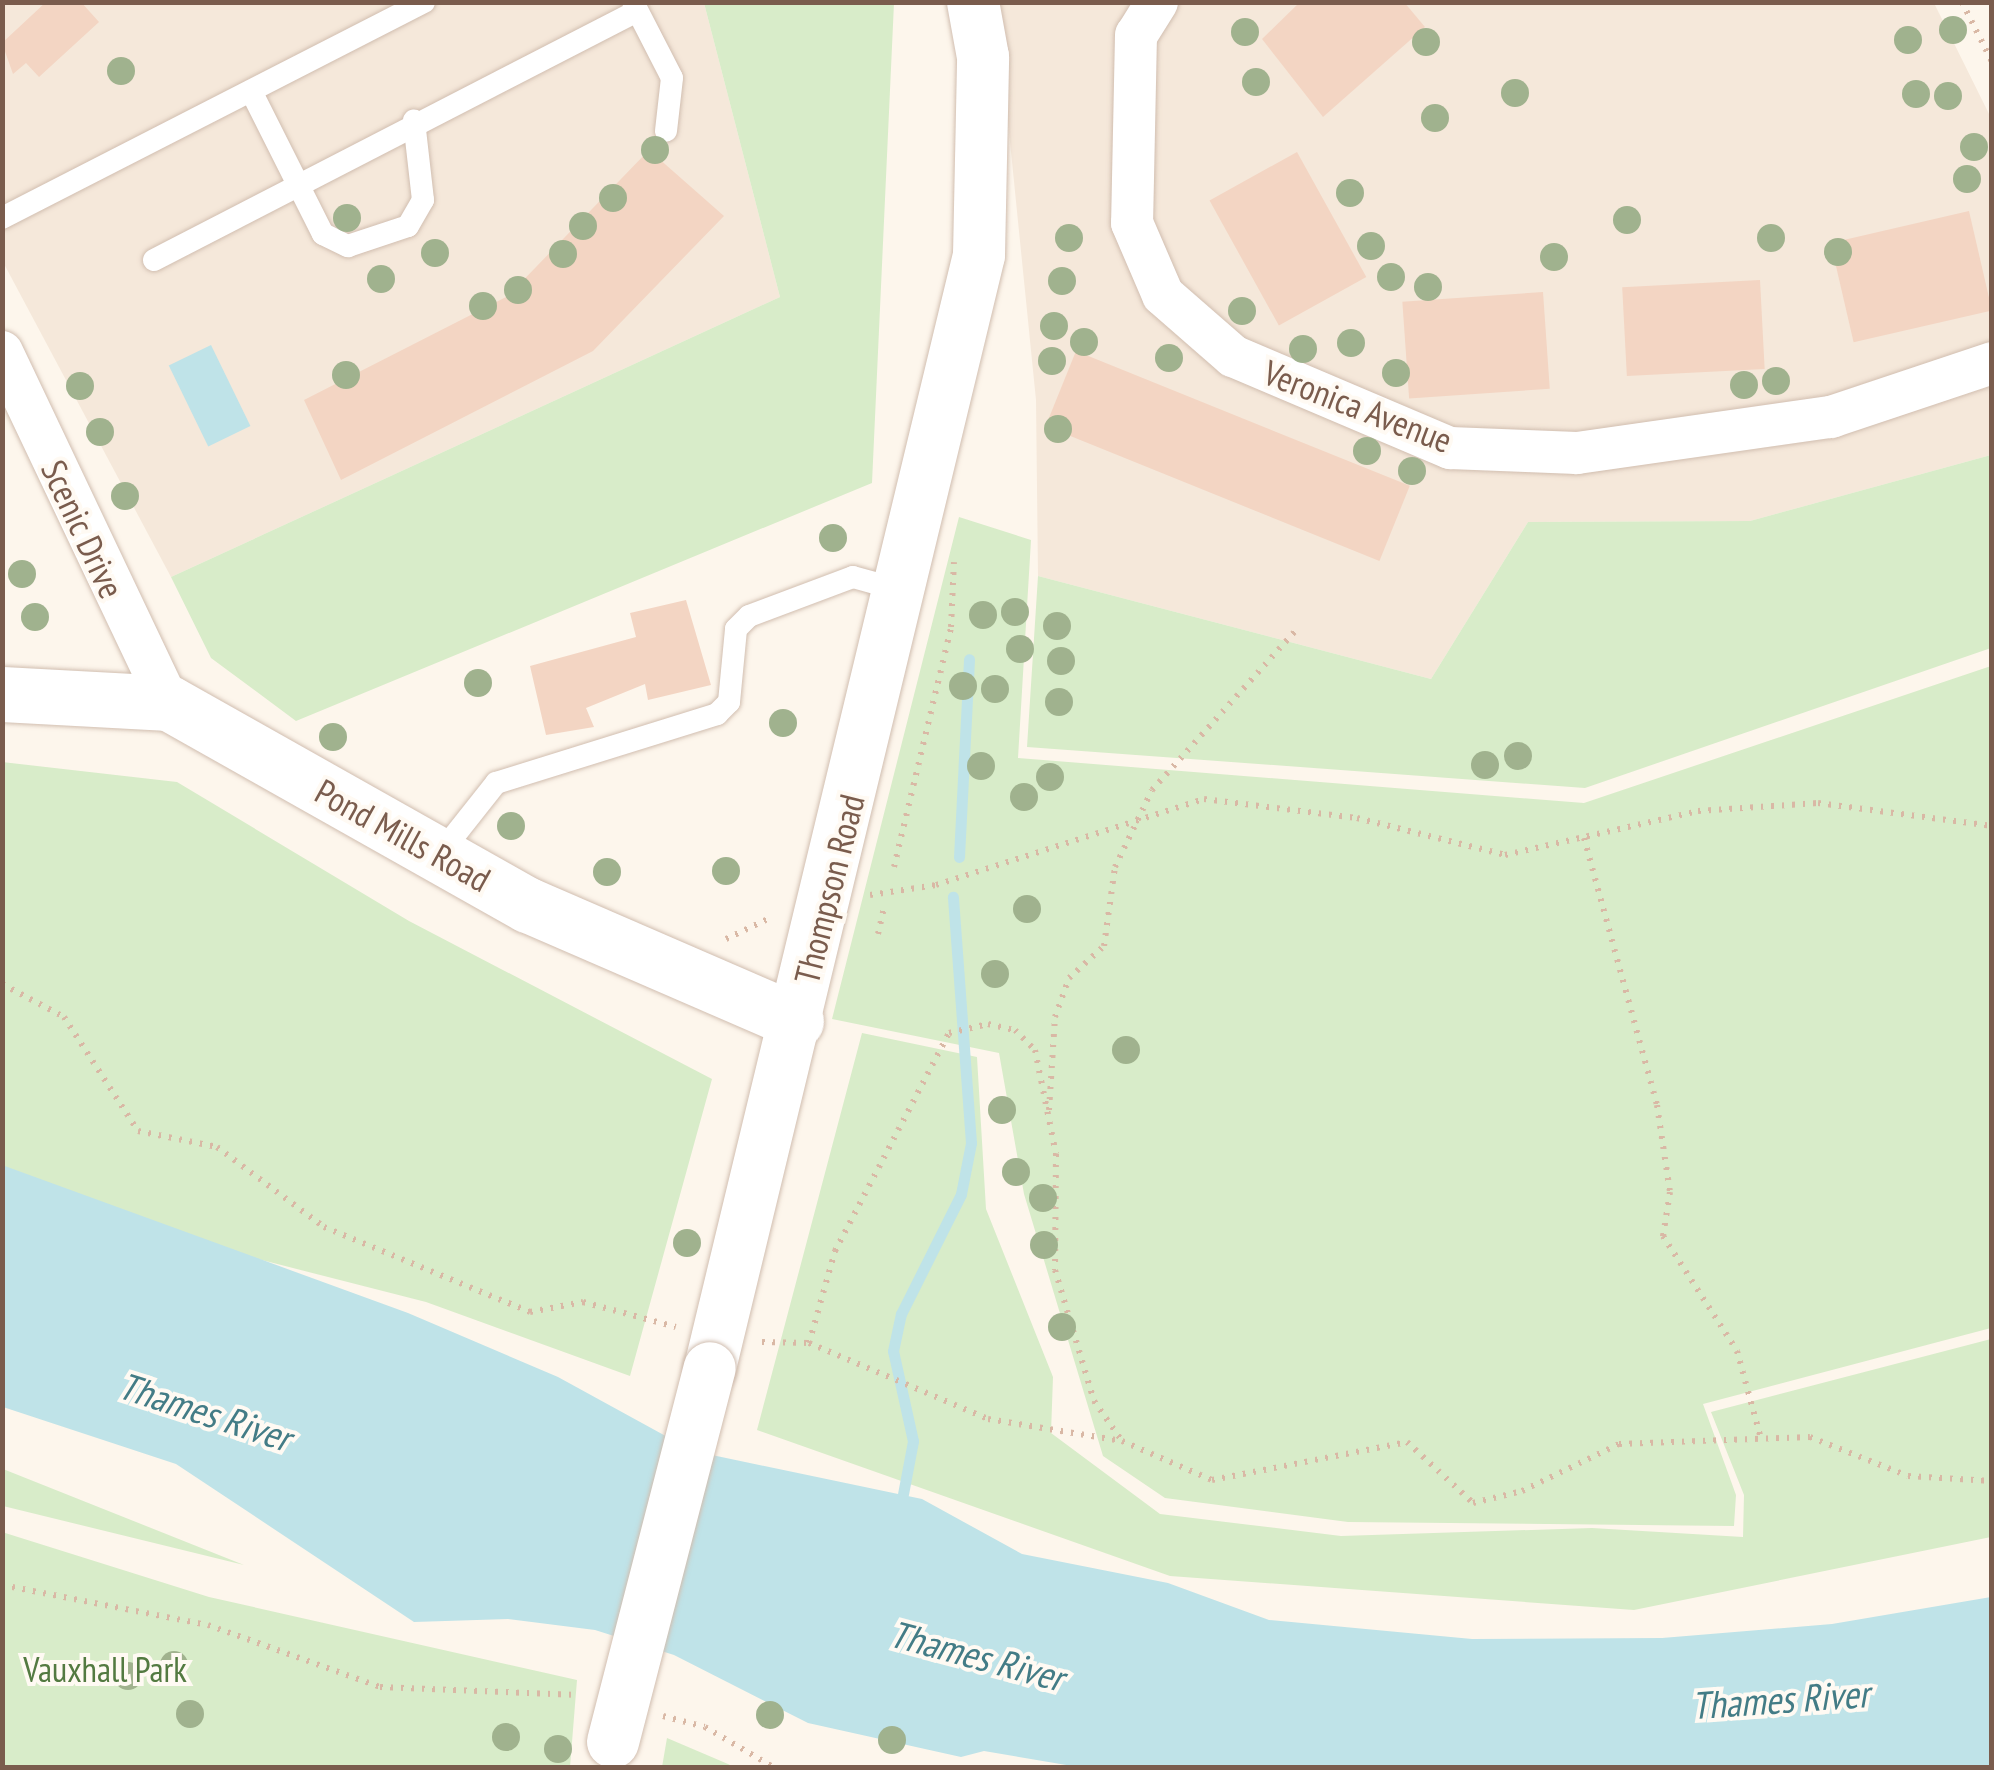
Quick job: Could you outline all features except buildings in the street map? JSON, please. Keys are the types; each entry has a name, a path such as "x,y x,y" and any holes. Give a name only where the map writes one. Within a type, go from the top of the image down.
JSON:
{"main road":[{"name":"Pond Mills Road","path":"2,694 169,704 528,905 796,1021"}],"street":[{"name":"Thompson Road","path":"617,1730 903,591 979,255 983,57 973,2"},
{"name":"Veronica Avenue","path":"1157,2 1136,35 1132,224 1164,296 1233,356 1450,448 1577,453 1831,417 1992,363"},
{"name":"Scenic Drive","path":"2,352 169,704"}],"lane":[{"path":"2,218 424,2"},
{"path":"154,260 635,7 672,78 666,131"},
{"path":"251,91 324,234 348,246 394,233 424,200 414,121"},
{"path":"439,855 496,783 717,714 728,702 736,629 749,616 853,577 903,591"}],"path":[{"path":"1962,2 1992,62"},
{"path":"894,867 950,628 955,550"},
{"path":"1048,1113 1057,1081 1054,1017 1069,978 1104,946 1115,867 1152,790 1295,631"},
{"path":"830,886 876,896 936,885 1143,813 1204,799 1254,803 1506,855 1698,811 1818,803 1992,826"},
{"path":"1584,838 1658,1105 1670,1192 1663,1236 1737,1350 1761,1439"},
{"path":"878,934 884,910"},
{"path":"2,984 64,1017 138,1131 217,1147 324,1227 530,1312 583,1302 714,1351 809,1342 988,1419 1122,1441 1212,1480 1407,1442 1473,1503 1522,1490 1618,1444 1810,1437 1908,1476 1992,1481"},
{"path":"809,1342 836,1251 949,1034 988,1024 1015,1030 1035,1050 1048,1113 1055,1270 1094,1401 1122,1441"},
{"path":"2,1585 208,1625 380,1687 554,1688 617,1730 705,1727 775,1768"}],"shaded area":[{"path":"2,3 704,3 780,297 171,577 3,262"},
{"path":"996,3 1934,3 1991,118 1991,455 1750,521 1528,522 1431,679 1038,576 1036,400"}],"green space":[{"path":"704,3 894,3 872,483 296,721 211,658 171,577 780,297"},
{"path":"1991,455 1991,648 1585,788 1027,747 1038,576 1431,679 1528,522 1750,521"},
{"path":"959,517 1031,540 1018,758 1584,803 1991,666 1991,1328 1703,1404 1736,1495 1734,1526 1348,1522 1165,1498 1103,1456 1024,1194 999,1053 832,1019"},
{"path":"2,762 177,782 409,921 712,1079 630,1376 426,1302 3,1194"},
{"path":"862,1033 977,1057 986,1209 1053,1377 1051,1433 1160,1514 1341,1536 1592,1528 1743,1537 1744,1495 1711,1412 1991,1339 1991,1537 1634,1610 1170,1576 757,1430"},
{"path":"3,1469 244,1565 3,1506"},
{"name":"Vauxhall Park","path":"2,1532 209,1597 577,1680 570,1767 3,1767"},
{"path":"667,1738 728,1764 734,1767 662,1767"}],"water":[{"path":"211,345 250,426 208,446 169,366"},
{"name":"Thames River","path":"2,1165 408,1313 558,1377 693,1451 922,1499 1022,1554 1168,1583 1269,1620 1472,1639 1662,1638 1832,1624 1991,1597 1991,1767 1084,1768 984,1751 961,1757 808,1723 674,1655 595,1630 508,1619 414,1622 176,1464 3,1407"}],"waterway":[{"path":"959,857 969,659"},
{"path":"903,1494 913,1441 893,1351 901,1314 961,1194 971,1143 953,897"}]}
